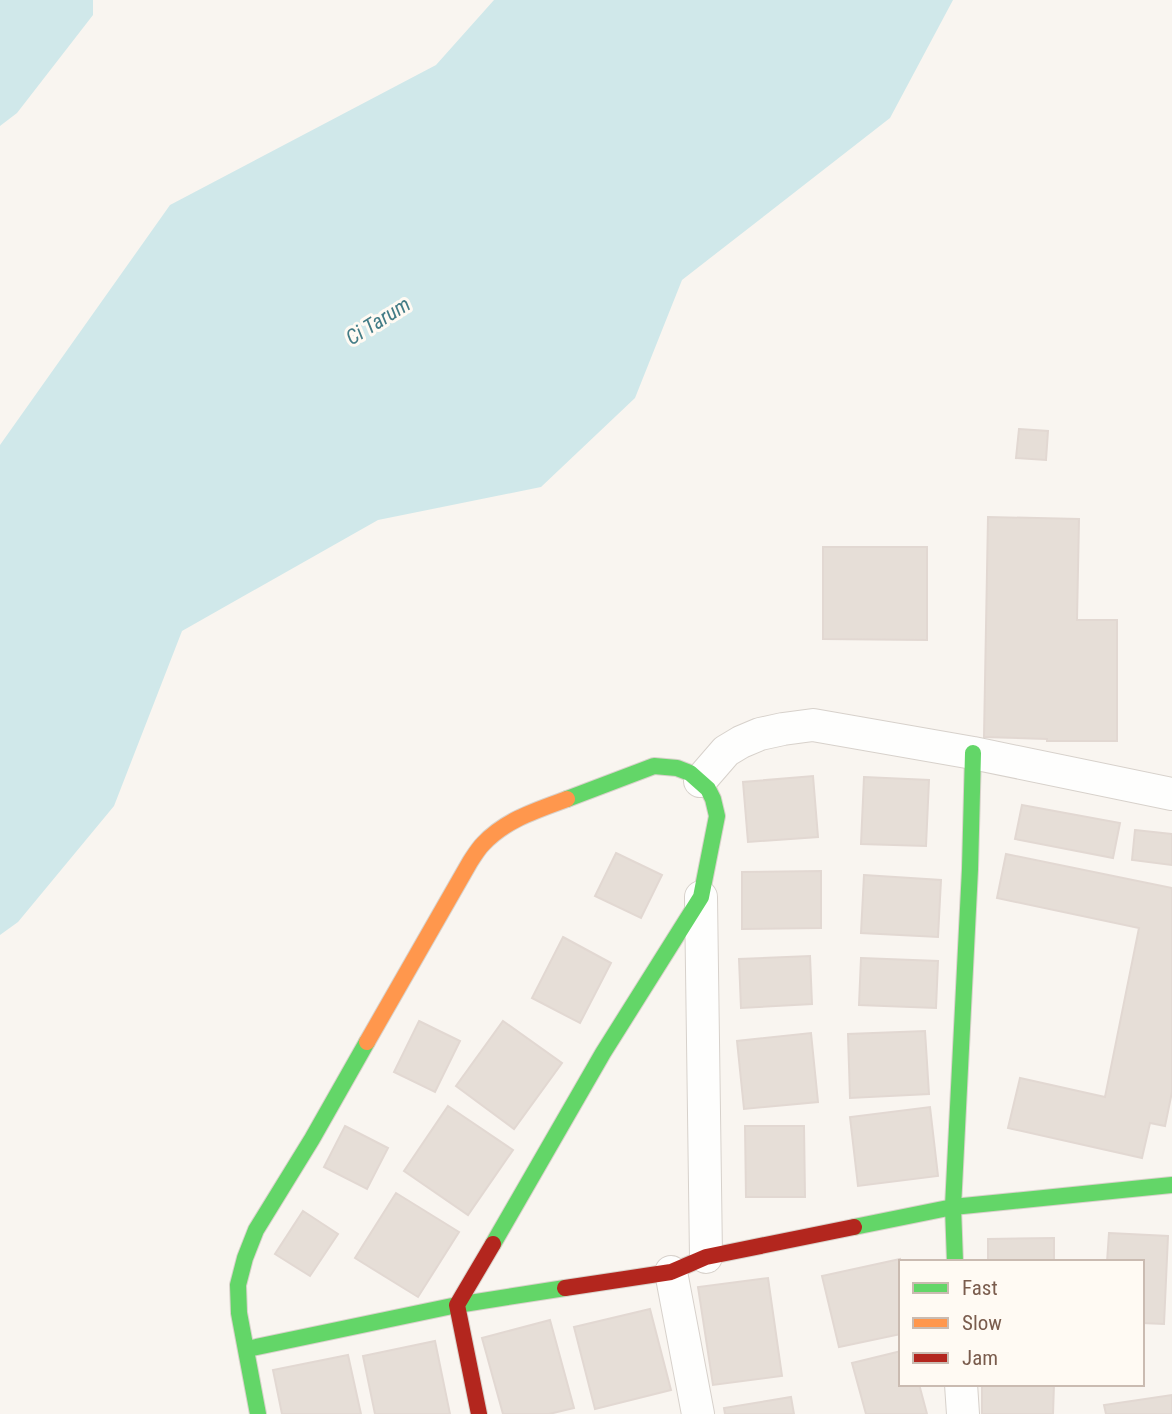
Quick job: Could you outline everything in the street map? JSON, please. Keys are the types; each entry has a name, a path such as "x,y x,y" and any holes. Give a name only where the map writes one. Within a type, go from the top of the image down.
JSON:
{"street":[{"path":"700,780 726,751 741,742 760,734 813,725 973,753 1172,794"},
{"path":"955,1260 953,1207 970,869 973,753"},
{"path":"258,1414 239,1313 238,1285 245,1258 256,1230 312,1139 470,862 483,844 501,828 524,815 654,765 677,768 700,780 713,799 717,816 701,897 706,1258"},
{"path":"479,1414 457,1306 603,1053 701,897"},
{"path":"247,1349 457,1306 671,1272 706,1258 953,1207 1172,1185"},
{"path":"671,1272 698,1414"},
{"path":"961,1386 963,1414"}],"water":[{"path":"0,0 93,0 93,15 17,113 0,126"},
{"name":"Ci Tarum","path":"494,0 953,0 890,118 682,280 635,398 541,487 378,520 182,631 114,806 18,922 0,935 0,445 170,205 436,65"}],"building":[{"path":"1019,429 1048,431 1046,460 1016,458"},
{"path":"988,517 1079,519 1077,620 1117,620 1117,741 1047,741 984,737"},
{"path":"823,547 927,547 927,640 823,639"},
{"path":"813,776 818,837 748,842 743,782"},
{"path":"864,777 929,780 926,846 861,844"},
{"path":"1022,805 1120,823 1113,858 1015,839"},
{"path":"1135,830 1172,834 1172,865 1132,860"},
{"path":"616,853 662,875 641,918 595,896"},
{"path":"1006,854 1172,888 1172,1092 1165,1126 1150,1123 1142,1158 1008,1128 1020,1078 1105,1097 1139,928 997,898"},
{"path":"821,871 821,928 742,929 742,872"},
{"path":"864,875 941,880 938,937 861,933"},
{"path":"563,937 611,963 580,1023 532,998"},
{"path":"810,956 812,1004 741,1008 739,959"},
{"path":"861,958 938,961 936,1008 859,1005"},
{"path":"419,1021 460,1041 435,1092 394,1072"},
{"path":"503,1021 562,1063 514,1129 456,1086"},
{"path":"925,1031 929,1094 850,1098 848,1034"},
{"path":"811,1033 818,1102 744,1109 737,1041"},
{"path":"448,1106 513,1150 468,1215 404,1171"},
{"path":"930,1107 938,1176 858,1186 850,1117"},
{"path":"345,1126 388,1148 367,1189 324,1167"},
{"path":"745,1126 804,1126 805,1197 746,1197"},
{"path":"396,1193 459,1232 418,1297 355,1258"},
{"path":"303,1211 338,1234 310,1276 275,1254"},
{"path":"1109,1233 1168,1236 1164,1324 1144,1323 1144,1260 1107,1260"},
{"path":"1054,1238 1054,1260 988,1260 988,1239"},
{"path":"900,1259 899,1334 839,1347 822,1276"},
{"path":"768,1278 782,1376 713,1385 698,1287"},
{"path":"650,1309 671,1390 595,1409 574,1327"},
{"path":"550,1320 574,1408 549,1414 503,1414 482,1338"},
{"path":"435,1341 450,1414 375,1414 363,1356"},
{"path":"899,1351 899,1386 920,1386 927,1414 866,1414 852,1363"},
{"path":"348,1355 361,1414 282,1414 273,1370"},
{"path":"982,1386 1054,1386 1053,1414 982,1414"},
{"path":"1172,1395 1172,1414 1106,1414 1104,1405"},
{"path":"791,1397 794,1414 725,1414 724,1408"}],"traffic: fast":[{"path":"955,1260 953,1207 970,869 973,753"},
{"path":"493,1244 603,1053 701,897 717,816 708,789 690,773 677,768 654,766 567,799"},
{"path":"258,1414 239,1313 238,1285 245,1258 256,1230 367,1042"},
{"path":"854,1227 953,1207 1172,1185"},
{"path":"247,1349 457,1305 565,1288"}],"traffic: slow":[{"path":"367,1042 479,848 511,822 567,799"}],"traffic: jam":[{"path":"565,1288 671,1272 706,1257 854,1227"},
{"path":"479,1414 457,1305 493,1244"}]}
